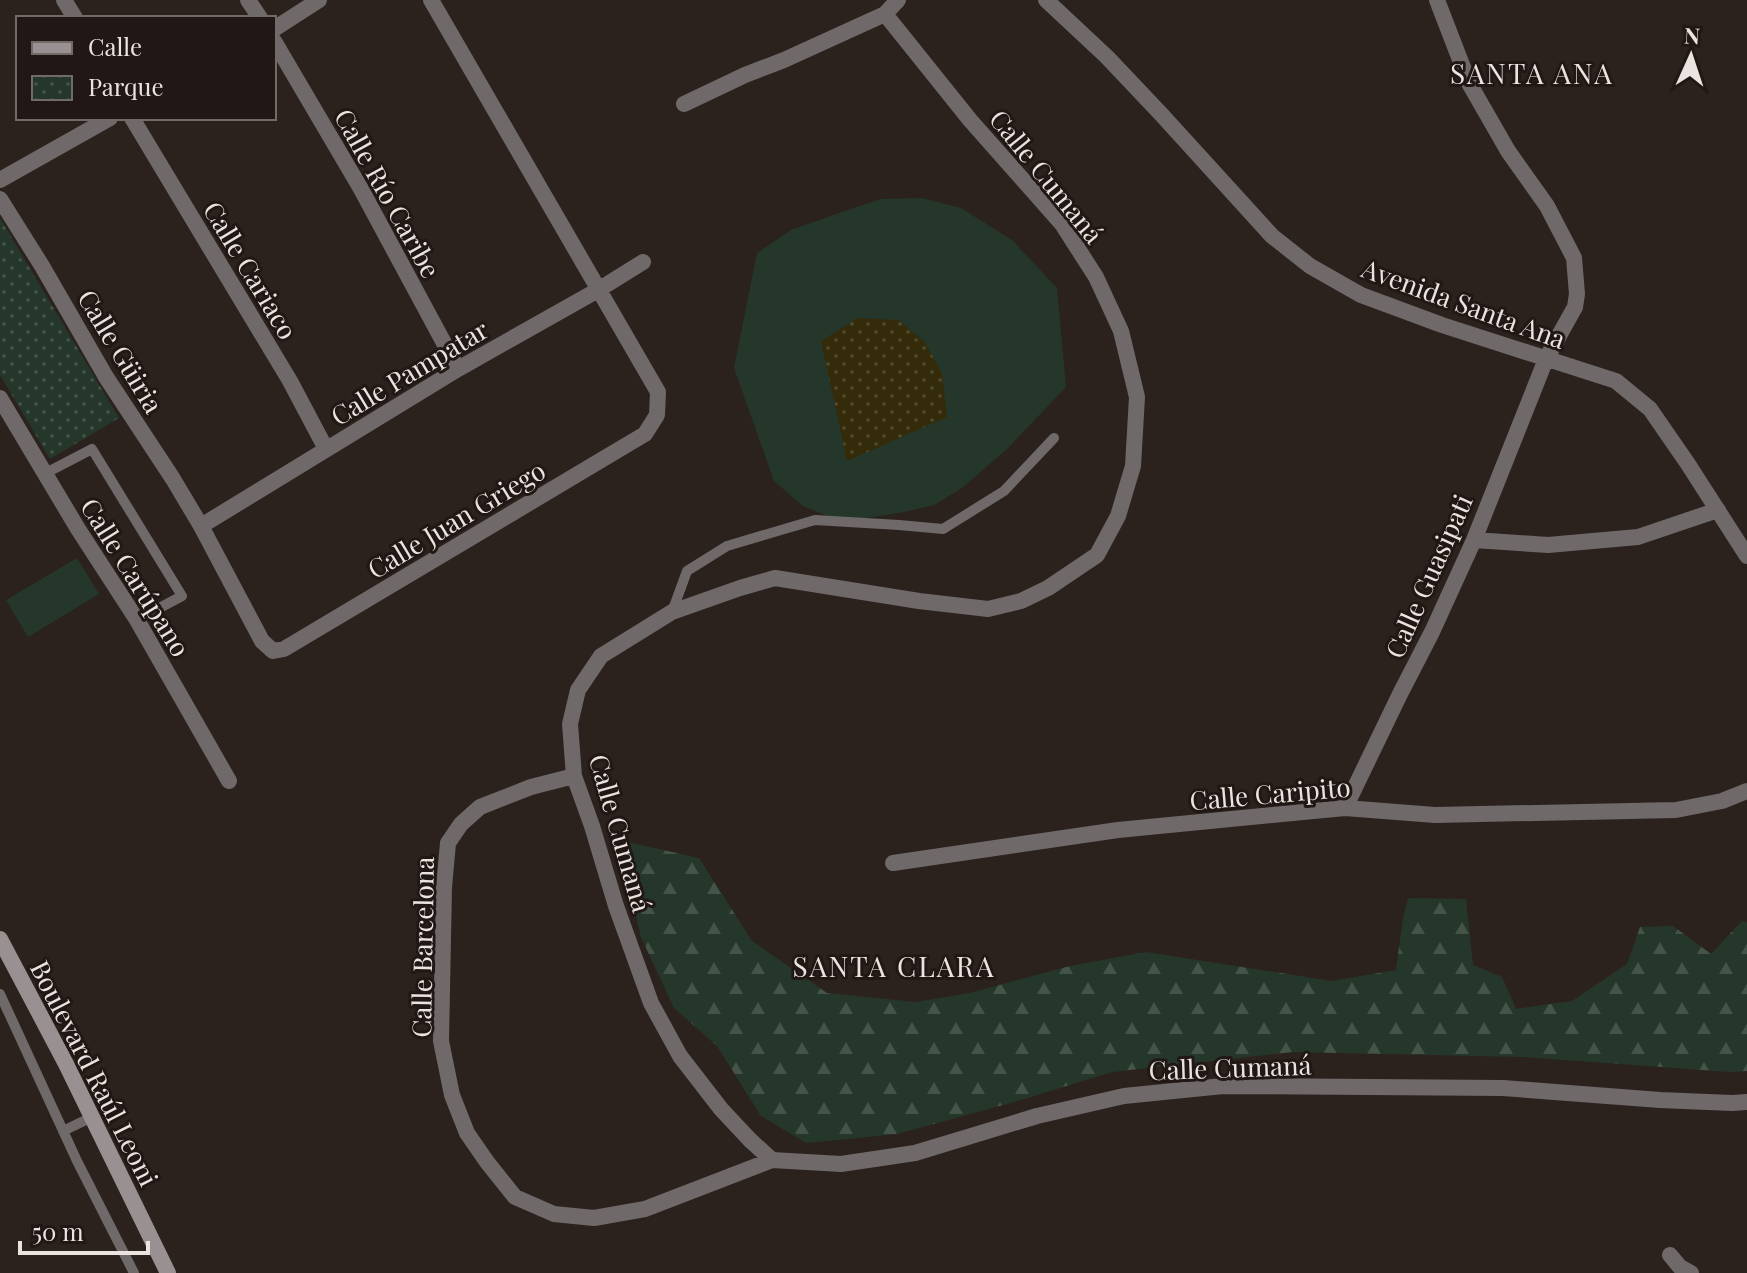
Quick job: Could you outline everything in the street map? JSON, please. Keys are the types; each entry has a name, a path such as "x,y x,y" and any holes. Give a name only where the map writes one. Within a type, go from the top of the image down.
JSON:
{"main road":[{"name":"Boulevard Raúl Leoni","path":"1,945 92,1117 168,1273"}],"street":[{"path":"276,28 319,0"},
{"path":"431,0 598,290"},
{"path":"684,104 885,14 898,0"},
{"name":"Avenida Santa Ana","path":"1046,0 1107,57 1272,236 1310,266 1361,295 1442,325 1616,381 1650,409 1747,556"},
{"name":"Calle Guasipati","path":"1345,808 1474,540 1546,359 1575,307 1577,294 1574,258 1547,206 1508,151 1469,83 1437,0"},
{"name":"Calle Cumaná","path":"885,14 970,120 1062,224 1096,277 1121,331 1137,397 1133,466 1118,516 1097,555 1048,588 1021,601 988,609 775,578 672,612 601,656 578,690 570,724 574,776 616,906 651,1003 680,1056 721,1109 772,1160 841,1164 915,1153 1037,1116 1109,1099 1223,1086 1503,1088 1660,1100 1747,1102"},
{"name":"Calle Río Caribe","path":"276,44 361,189 458,369"},
{"path":"0,180 106,120"},
{"name":"Calle Cariaco","path":"133,120 290,381 326,449"},
{"name":"Calle Güiria","path":"0,199 106,377 201,526"},
{"name":"Calle Pampatar","path":"201,526 458,369 643,262"},
{"name":"Calle Juan Griego","path":"201,526 262,641 273,651 284,649 645,434 657,415 658,392 598,290"},
{"name":"Calle Carúpano","path":"0,398 44,474 137,620 229,781"},
{"path":"1474,540 1548,545 1638,537 1718,510"},
{"name":"Calle Barcelona","path":"574,776 531,787 480,807 461,824 448,843 444,887 441,1041 452,1095 467,1133 515,1197 554,1214 594,1218 645,1209 772,1160"},
{"name":"Calle Caripito","path":"893,863 1118,830 1345,808 1435,815 1676,810 1722,801 1747,791"},
{"path":"1670,1255 1680,1267 1691,1273"}],"lane":[{"path":"672,612 687,571 727,546 815,520 943,529 1004,491 1054,438"},
{"path":"44,474 92,449 182,596 137,620"},
{"path":"0,994 63,1131 134,1273"},
{"path":"63,1131 92,1117"}],"green space":[{"path":"922,198 961,208 1012,240 1057,288 1066,387 1007,449 962,488 934,505 842,522 803,506 774,481 734,368 757,253 791,230 881,199"},
{"path":"0,218 119,418 50,459 0,375"},
{"path":"77,558 99,594 28,637 6,600"},
{"path":"618,840 699,858 752,941 827,993 915,1002 970,993 1070,966 1146,952 1332,981 1396,970 1408,898 1466,899 1473,965 1502,977 1516,1009 1572,1001 1627,964 1640,927 1673,926 1711,954 1742,921 1747,922 1747,1071 1524,1057 1293,1052 1112,1072 897,1134 806,1143 761,1116 717,1046 674,1008 641,937"}],"sand":[{"path":"858,318 898,320 924,341 942,373 947,417 847,461 821,341"}],"district":[{"name":"SANTA ANA","path":"1532,72"},
{"name":"SANTA CLARA","path":"894,965"}]}
